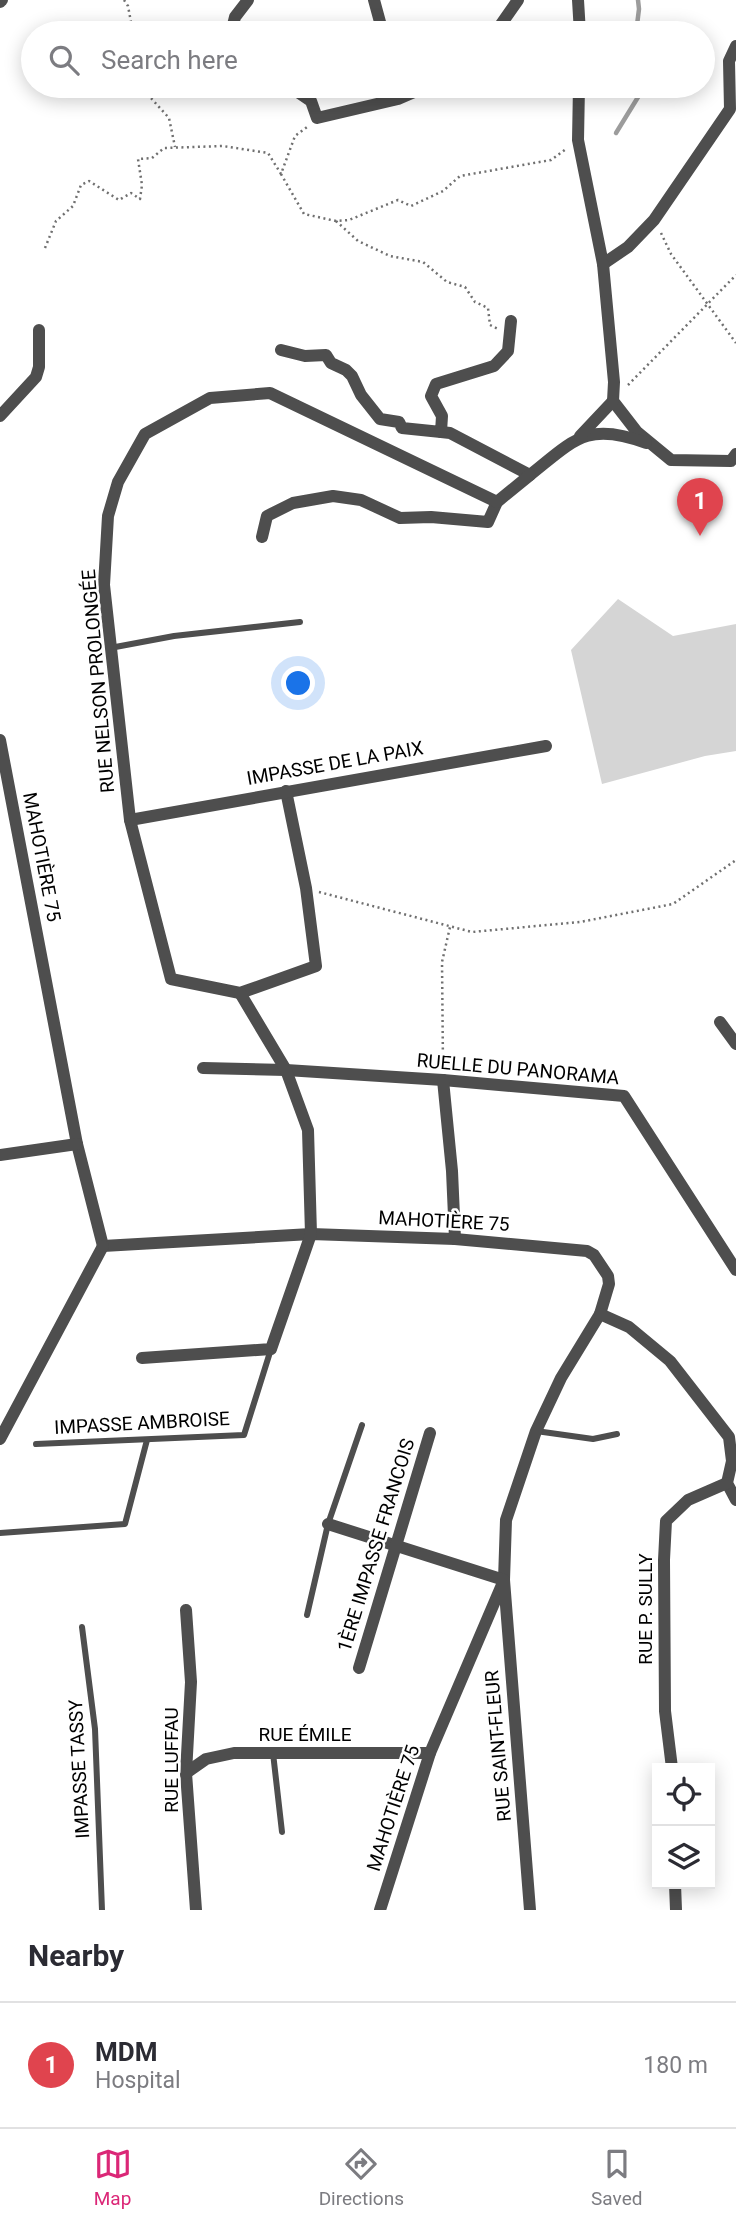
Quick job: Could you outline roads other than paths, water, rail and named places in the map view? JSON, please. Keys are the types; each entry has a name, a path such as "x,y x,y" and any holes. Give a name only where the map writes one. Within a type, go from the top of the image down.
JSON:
{"street":[{"path":"233,21 248,0"},
{"path":"374,0 380,21"},
{"path":"504,21 519,0"},
{"path":"578,0 579,21"},
{"path":"603,264 628,247 654,220 730,109 729,61 736,46"},
{"path":"307,98 311,101 317,118 398,99"},
{"path":"262,537 267,516 293,503 333,496 361,500 400,518 431,517 488,522 497,502 580,436 613,401 614,382 603,264 578,140 579,98"},
{"path":"441,432 442,416 431,396 436,384 494,366 508,351 511,321"},
{"path":"0,416 36,377 39,368 39,330"},
{"path":"281,350 305,356 326,355 331,363 352,376 361,396 380,419 399,422 402,428 450,433 530,475"},
{"name":"RUE NELSON PROLONGÉE","path":"240,993 171,979 130,820 104,585 108,516 118,482 145,435 210,398 270,393 497,502"},
{"path":"613,401 637,432 671,460 731,461 736,454"},
{"path":"580,436 617,433 655,447"},
{"name":"MAHOTIÈRE 75","path":"0,740 77,1144 103,1247 311,1234 455,1240 587,1251 608,1276 609,1284 600,1314 561,1378 536,1431 506,1520 504,1580 430,1753 380,1910"},
{"name":"IMPASSE DE LA PAIX","path":"130,820 546,746"},
{"path":"142,1358 271,1349 311,1234 308,1130 286,1070 240,993 316,965 306,888 286,792"},
{"path":"720,1022 736,1044"},
{"name":"RUELLE DU PANORAMA","path":"203,1069 286,1070 443,1080 624,1096 736,1270"},
{"path":"443,1080 452,1171 455,1240"},
{"path":"0,1155 77,1144"},
{"path":"0,1439 103,1247"},
{"path":"600,1314 629,1328 670,1361 729,1437 732,1461 727,1483 736,1500"},
{"name":"1ÈRE IMPASSE FRANCOIS","path":"359,1668 430,1433"},
{"name":"RUE P. SULLY","path":"671,1763 665,1711 666,1521 688,1500 727,1483"},
{"path":"328,1524 504,1580"},
{"name":"RUE SAINT-FLEUR","path":"504,1580 530,1910"},
{"name":"RUE LUFFAU","path":"186,1610 191,1682 186,1773 196,1910"},
{"name":"RUE ÉMILE","path":"186,1773 206,1759 234,1753 430,1753"},
{"path":"675,1889 676,1910"}],"lane":[{"path":"110,648 174,636 300,622"},
{"name":"IMPASSE AMBROISE","path":"36,1444 244,1435 271,1349"},
{"path":"307,1615 328,1524 362,1425"},
{"path":"536,1431 593,1439 617,1434"},
{"path":"0,1533 125,1524 147,1440"},
{"name":"IMPASSE TASSY","path":"82,1626 95,1729 102,1910"},
{"path":"273,1753 282,1832"}],"waterway":[{"path":"638,0 638,21"},
{"path":"616,133 637,98"}],"place":[{"name":"MDM","path":"700,536"}]}
